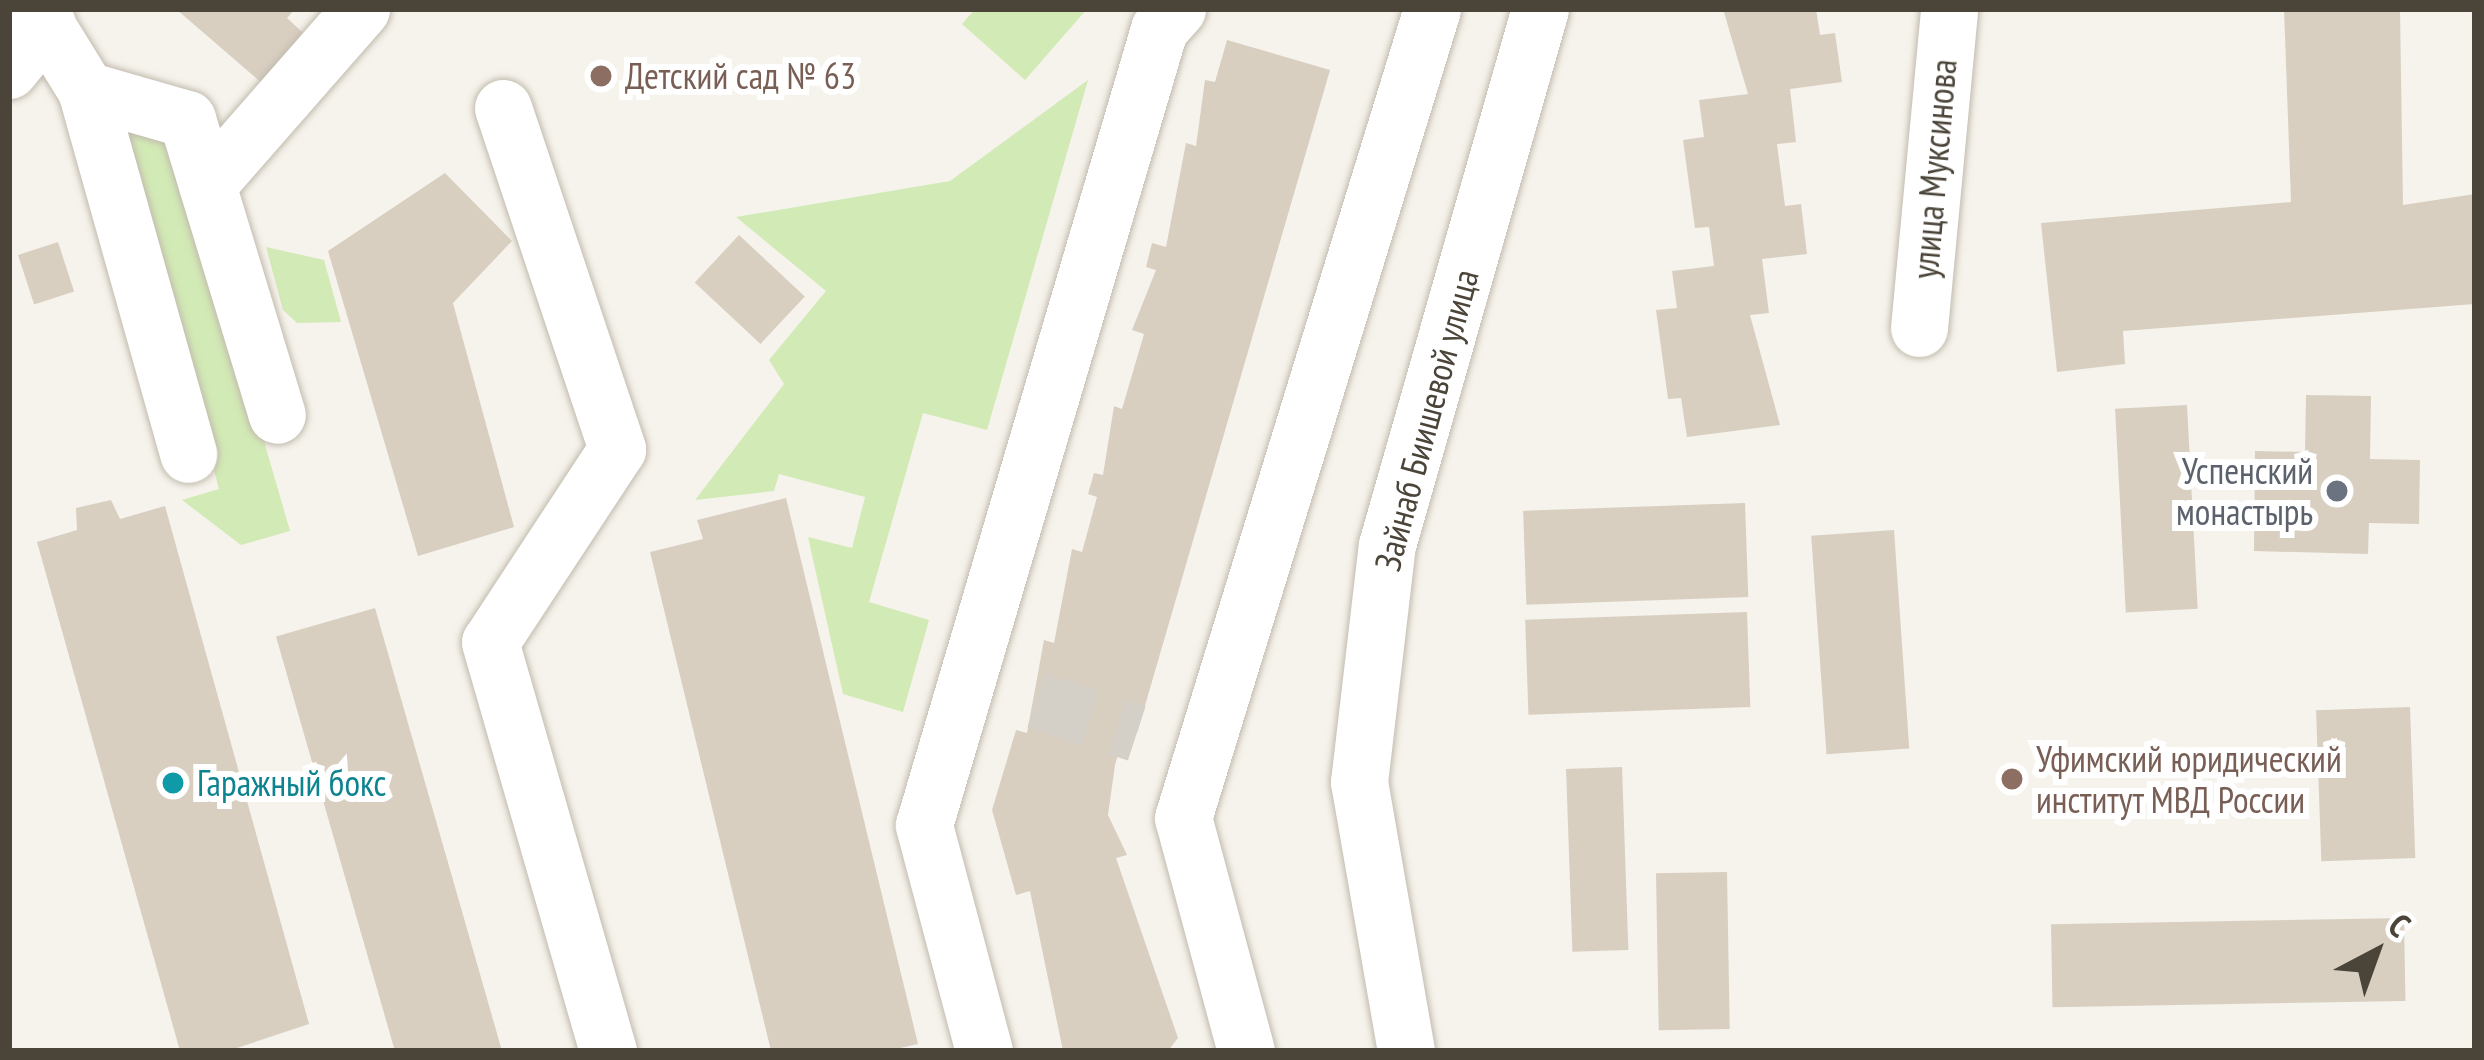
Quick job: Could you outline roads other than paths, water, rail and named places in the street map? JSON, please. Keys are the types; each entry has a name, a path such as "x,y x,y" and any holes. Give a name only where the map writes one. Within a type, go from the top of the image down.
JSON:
{"street":[{"path":"207,185 362,9"},
{"path":"984,1051 925,825 1159,29 1177,9"},
{"path":"1246,1051 1183,818 1432,9"},
{"name":"Зайнаб Биишевой улица","path":"1406,1051 1359,782 1387,545 1540,9"},
{"name":"улица Муксинова","path":"1918,328 1949,9"},
{"path":"9,70 41,16 86,90 188,454"},
{"path":"86,90 187,119 277,415"},
{"path":"503,107 616,448 490,642 608,1051"}],"tunnel":[{"path":"1036,700 1137,733"}],"place":[{"name":"Детский сад № 63","path":"601,76"},
{"name":"Успенский монастырь","path":"2337,491"},
{"name":"Уфимский юридический институт МВД России","path":"2012,779"},
{"name":"Гаражный бокс","path":"173,783"}]}
